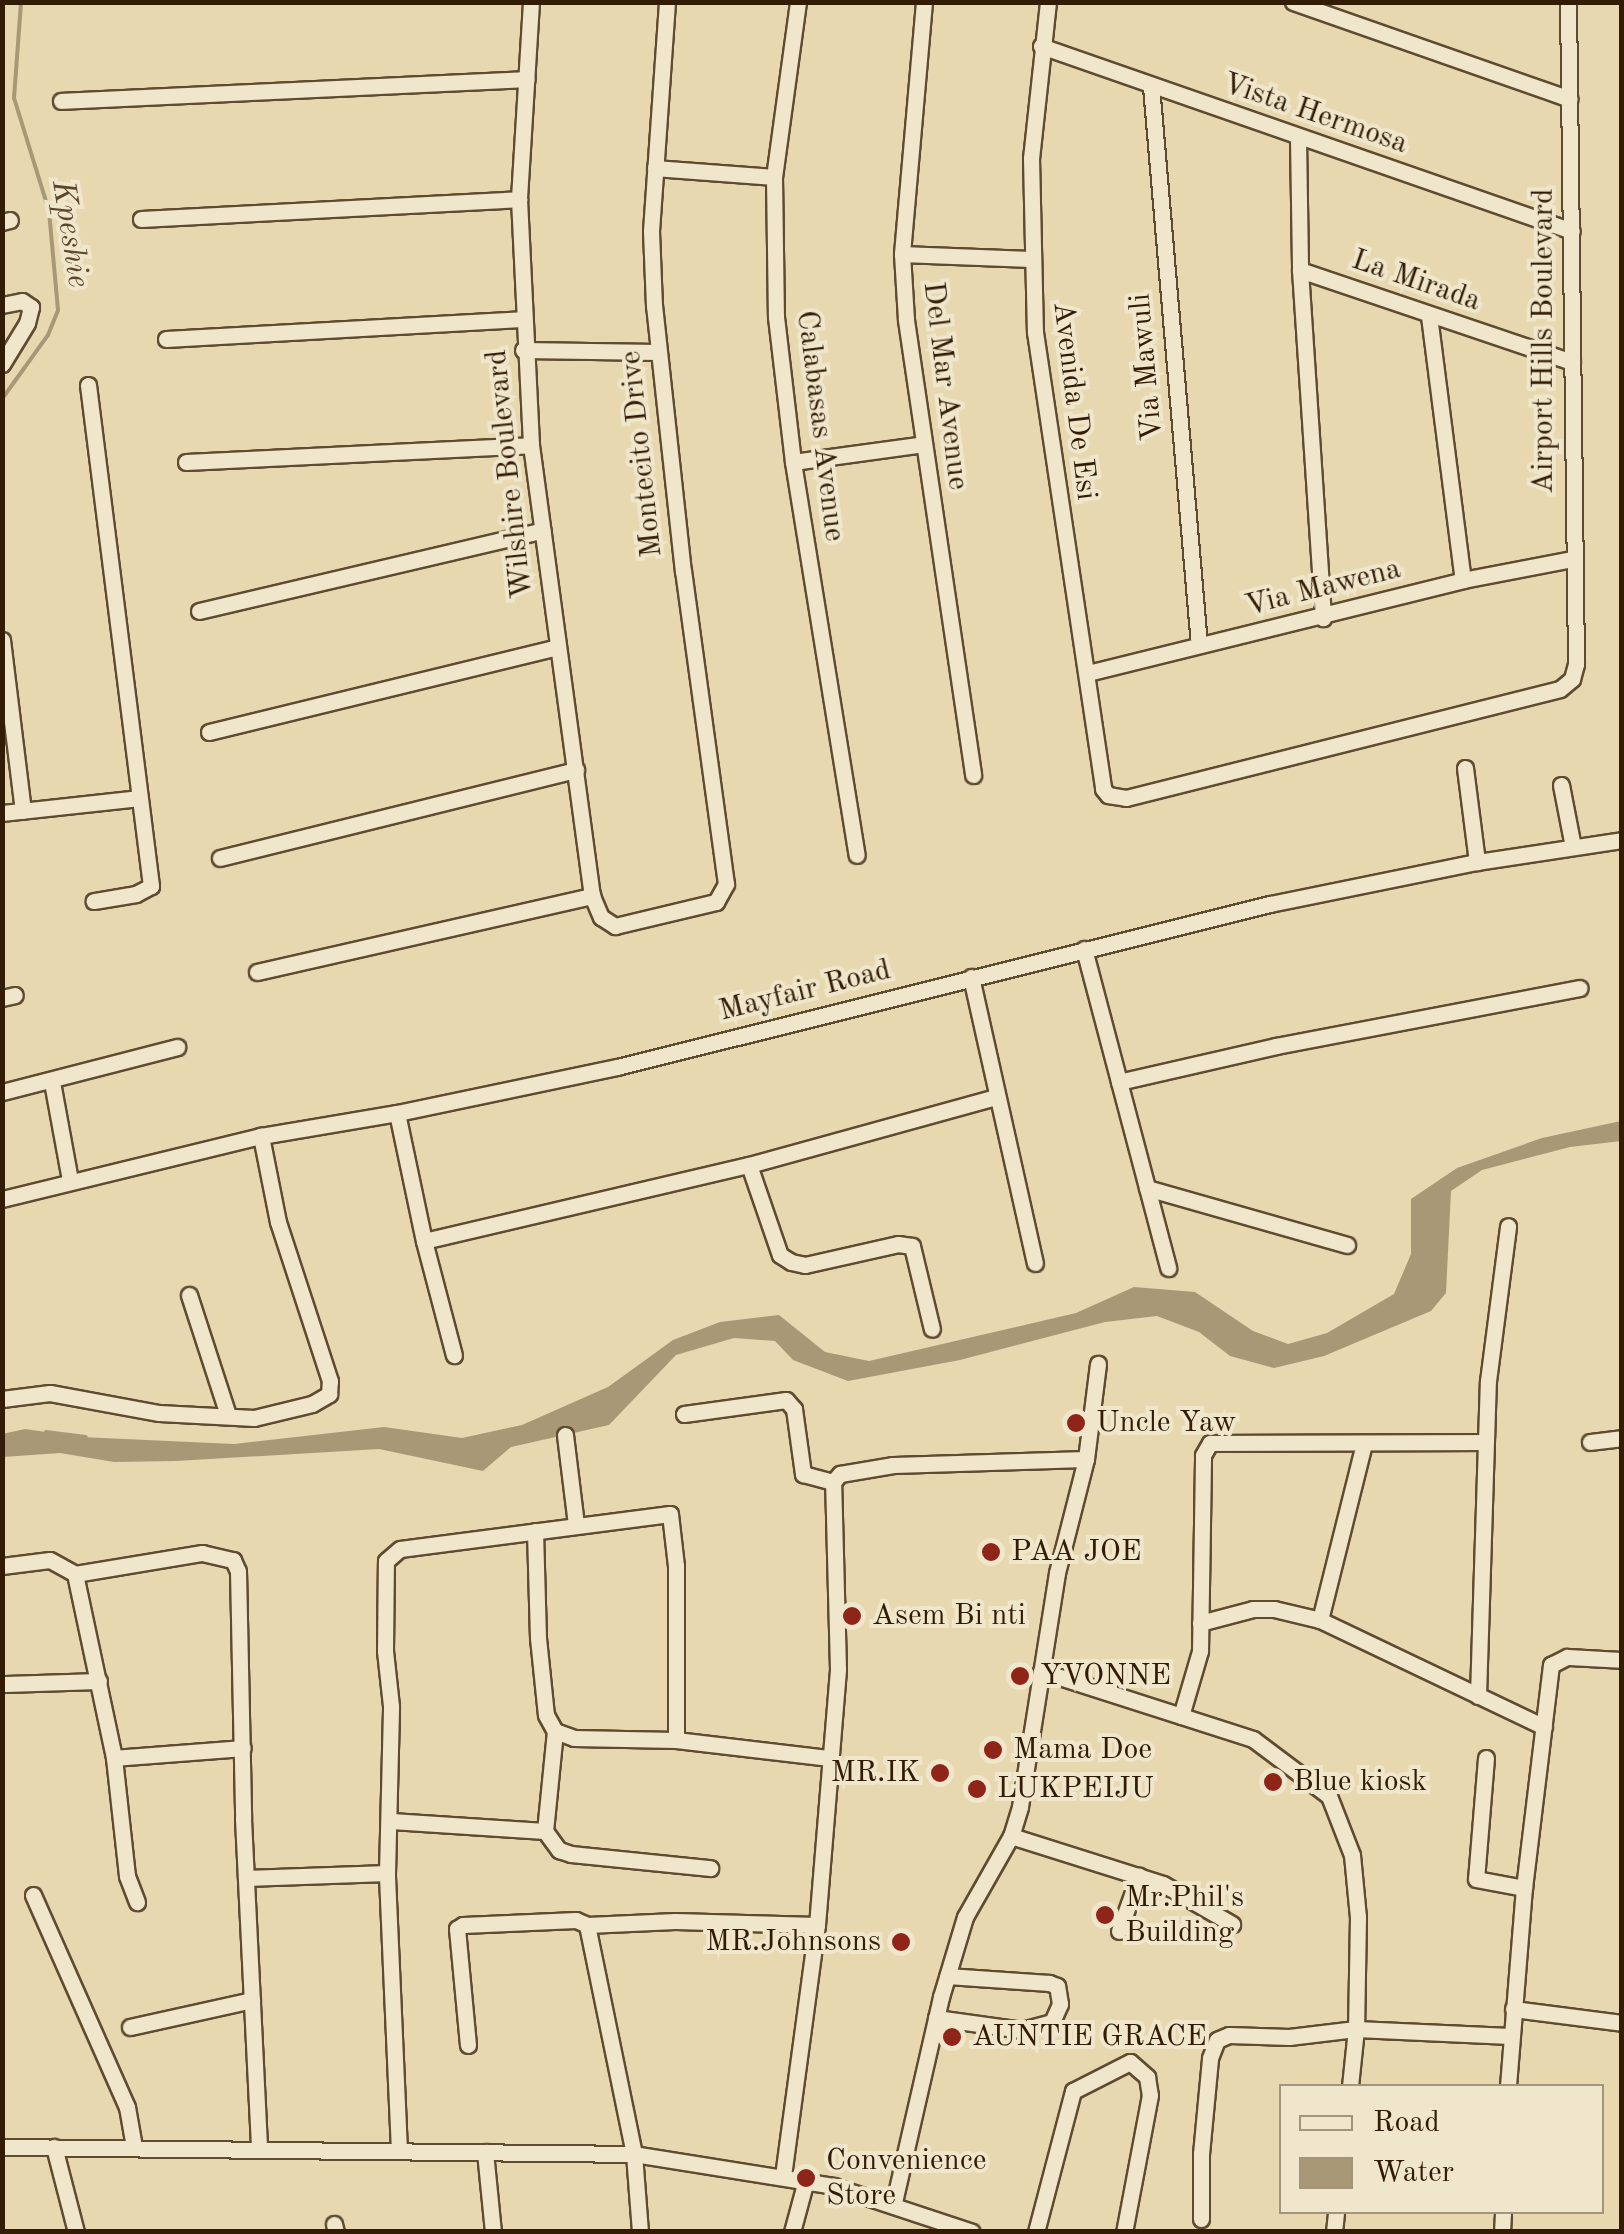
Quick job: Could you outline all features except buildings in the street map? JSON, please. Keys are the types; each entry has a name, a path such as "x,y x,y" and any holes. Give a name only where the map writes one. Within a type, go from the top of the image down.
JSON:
{"street":[{"name":"Wilshire Boulevard","path":"531,2 519,198 523,350 531,446 592,896"},
{"name":"Montecito Drive","path":"592,896 601,917 615,926 716,902 723,896 726,884 658,352 651,231 667,2"},
{"name":"Calabasas Avenue","path":"798,2 774,177 776,317 793,462 857,855"},
{"name":"Del Mar Avenue","path":"924,2 902,254 906,320 974,775"},
{"name":"Avenida De Esi","path":"1048,2 1031,158 1030,259 1044,408 1103,789 1116,798"},
{"path":"1293,2 1570,99"},
{"name":"Airport Hills Boulevard","path":"1116,798 1136,797 1560,689 1572,679 1576,664 1568,2"},
{"name":"Vista Hermosa","path":"1041,46 1572,230"},
{"path":"62,101 526,80"},
{"name":"Via Mawuli","path":"1151,86 1199,645"},
{"path":"1298,138 1300,270 1323,618"},
{"path":"655,168 774,177"},
{"path":"140,219 519,198"},
{"path":"902,254 1030,259"},
{"name":"La Mirada","path":"1300,270 1572,362"},
{"path":"2,305 22,300 30,306 27,323 2,364"},
{"path":"1429,316 1463,580"},
{"path":"166,339 521,319"},
{"path":"523,350 658,352"},
{"path":"88,386 152,886 148,891 94,901"},
{"path":"793,462 924,444"},
{"path":"186,462 531,446"},
{"path":"199,611 543,530"},
{"name":"Via Mawena","path":"1088,673 1323,618 1463,580 1572,560"},
{"path":"2,640 22,811"},
{"path":"209,732 558,647"},
{"path":"1465,768 1477,862"},
{"path":"220,858 576,770"},
{"path":"1561,785 1573,847"},
{"path":"2,813 139,798"},
{"name":"Mayfair Road","path":"2,1199 262,1136 397,1114 618,1067 1270,904 1477,862 1622,840"},
{"path":"257,972 592,896"},
{"path":"1084,949 1168,1268"},
{"path":"971,977 1035,1263"},
{"path":"1118,1082 1276,1046 1579,988"},
{"path":"2,1092 176,1048"},
{"path":"52,1082 70,1180"},
{"path":"424,1241 748,1164 996,1096"},
{"path":"397,1114 454,1355"},
{"path":"2,1398 50,1393 158,1412 274,1416 330,1394 330,1381 278,1222 262,1136"},
{"path":"748,1164 780,1255 791,1262 806,1265 898,1244 912,1246 932,1329"},
{"path":"1148,1188 1348,1245"},
{"path":"1478,1696 1488,1382 1508,1226"},
{"path":"189,1295 228,1415"},
{"path":"893,2206 936,2018 964,1918 1011,1836 1020,1807 1057,1573 1086,1459 1098,1364"},
{"path":"684,1414 786,1400 794,1409 803,1474 833,1482"},
{"path":"565,1435 576,1524"},
{"path":"1590,1442 1622,1438"},
{"path":"1181,1716 1200,1650 1204,1455 1210,1443 1293,1439 1485,1442"},
{"path":"1320,1620 1364,1443"},
{"path":"783,2176 817,1926 838,1669 833,1482 840,1474 893,1465 1086,1459"},
{"path":"399,2151 387,1873 390,1820 386,1561 400,1549 670,1514 676,1566 676,1740"},
{"path":"535,1531 538,1638 546,1715 554,1731 555,1753 546,1831 559,1850 572,1854 710,1868"},
{"path":"2,1566 50,1560 75,1574 202,1553 233,1560 240,1581 246,1878 259,2148"},
{"path":"75,1574 114,1758 127,1876 137,1902"},
{"path":"1200,1623 1253,1609 1274,1609 1320,1620 1544,1727"},
{"path":"1508,2084 1524,1888 1551,1665 1556,1659 1622,1660"},
{"path":"1041,1671 1253,1740 1329,1796 1352,1855 1358,1916 1356,2029 1350,2084"},
{"path":"2,1684 99,1681"},
{"path":"554,1731 574,1738 676,1740 830,1758"},
{"path":"555,1753 574,1738"},
{"path":"114,1758 243,1748"},
{"path":"1486,1758 1476,1879 1524,1888"},
{"path":"390,1820 546,1831"},
{"path":"1011,1836 1139,1875 1232,1924"},
{"path":"246,1878 387,1873"},
{"path":"1118,1931 1139,1875"},
{"path":"32,1895 127,2107 134,2146"},
{"path":"468,2045 457,1929 463,1925 576,1920 588,1926 676,1921 817,1926"},
{"path":"588,1926 634,2154 640,2232"},
{"path":"936,2018 1022,2030 1052,2022 1060,2004 1057,1986 1049,1982 947,1976"},
{"path":"130,2027 252,2000"},
{"path":"1513,2009 1622,2023"},
{"path":"1201,2219 1201,2154 1210,2058 1217,2040 1229,2035 1289,2036 1356,2029 1510,2036"},
{"path":"1036,2232 1068,2100 1081,2086 1130,2062 1147,2077 1150,2095 1124,2232"},
{"path":"2,2148 134,2146 634,2154 806,2180 972,2232"},
{"path":"54,2147 76,2232"},
{"path":"485,2152 493,2232"},
{"path":"792,2232 806,2180"}],"water":[{"path":"1621,1121 1621,1141 1570,1147 1482,1170 1451,1191 1446,1293 1431,1311 1324,1356 1274,1368 1230,1356 1199,1332 1157,1316 1105,1322 960,1360 848,1381 793,1360 775,1341 734,1338 676,1355 609,1425 511,1447 483,1471 379,1449 176,1461 114,1462 60,1453 3,1457 2,1434 25,1429 81,1437 234,1444 384,1427 462,1438 522,1425 608,1387 673,1340 720,1322 779,1315 825,1352 869,1361 1076,1313 1134,1287 1195,1292 1253,1331 1288,1344 1327,1333 1394,1294 1411,1254 1411,1199 1457,1168 1542,1138"}],"waterway":[{"name":"Kpeshie","path":"2,399 48,335 58,310 49,211 14,98 21,2"},
{"path":"46,1432 86,1437"}],"place":[{"name":"Uncle Yaw","path":"1076,1423"},
{"name":"PAA JOE","path":"991,1552"},
{"name":"Asem Bi nti","path":"852,1616"},
{"name":"YVONNE","path":"1020,1676"},
{"name":"Mama Doe","path":"993,1750"},
{"name":"MR.IK","path":"940,1773"},
{"name":"Blue kiosk","path":"1273,1782"},
{"name":"LUKPEIJU","path":"977,1789"},
{"name":"Mr.Phil's Building","path":"1105,1915"},
{"name":"MR.Johnsons","path":"901,1942"},
{"name":"AUNTIE GRACE","path":"952,2037"},
{"name":"Convenience Store","path":"806,2178"}]}
